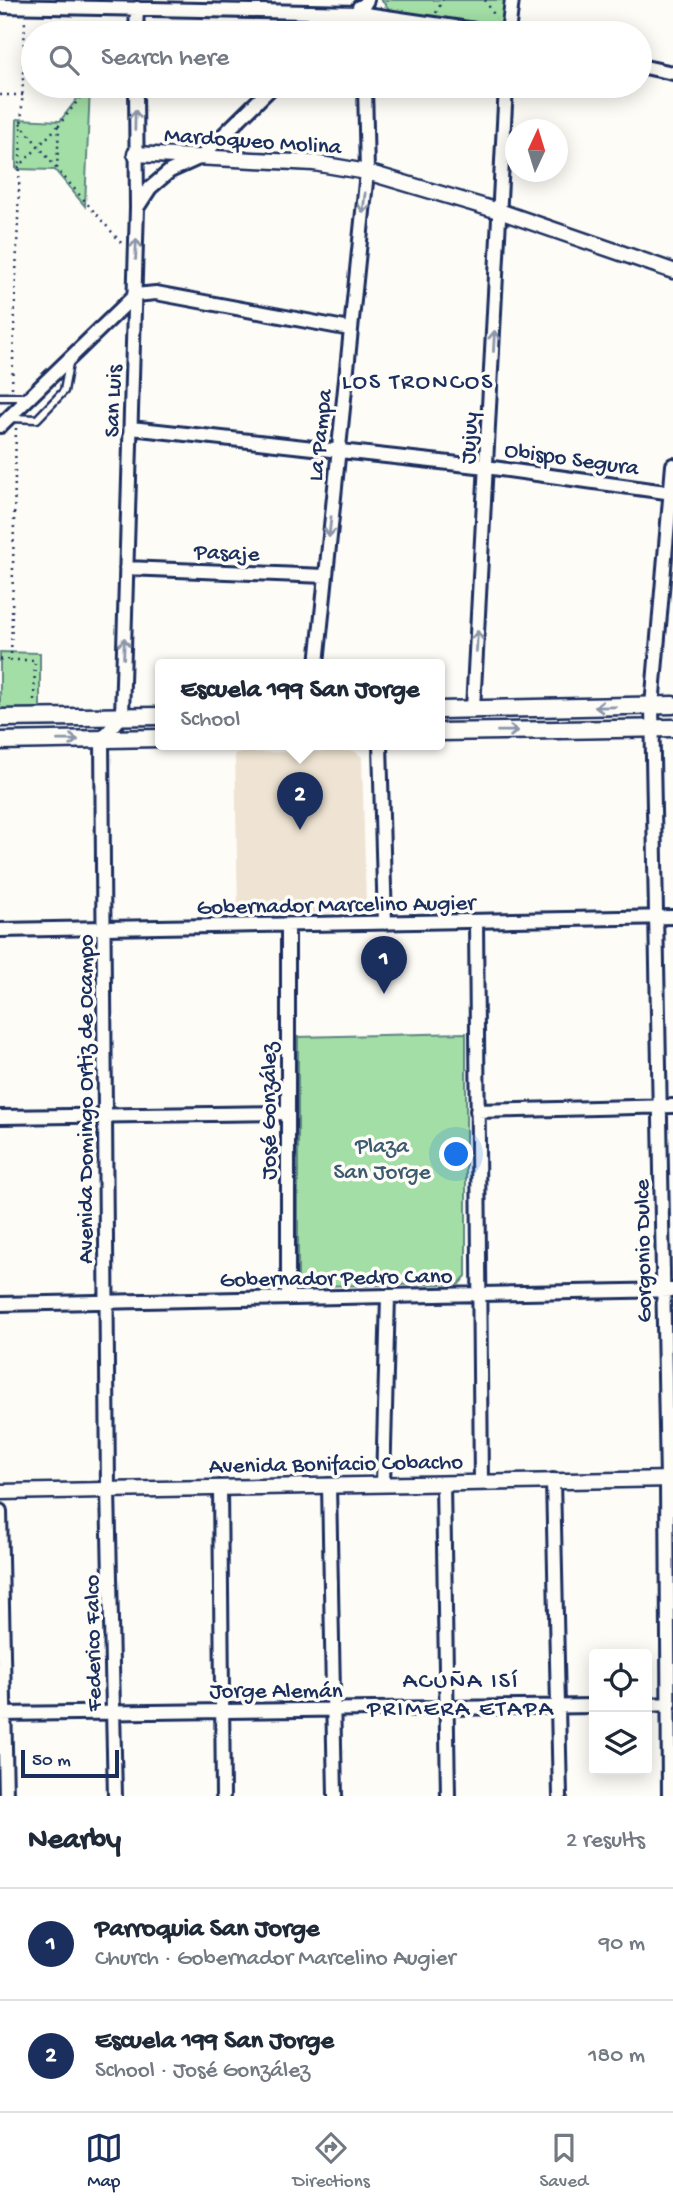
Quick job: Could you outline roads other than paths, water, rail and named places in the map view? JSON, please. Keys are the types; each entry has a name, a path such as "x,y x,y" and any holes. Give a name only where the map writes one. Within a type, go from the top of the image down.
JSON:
{"main road":[{"path":"445,710 673,705"},
{"path":"0,718 155,716"},
{"path":"445,732 673,727"},
{"path":"0,741 155,738"}],"street":[{"path":"341,21 368,0"},
{"path":"505,21 512,0"},
{"path":"0,6 359,6 445,21"},
{"path":"136,8 136,21"},
{"path":"652,69 673,74"},
{"name":"San Luis","path":"122,716 136,260 135,98"},
{"path":"137,208 150,188 170,171 201,157 261,98"},
{"name":"La Pampa","path":"317,659 367,172 365,98"},
{"name":"Jujuy","path":"474,709 502,212 506,98"},
{"name":"Mardoqueo Molina","path":"135,154 314,163 367,172 502,212 673,271"},
{"path":"8,420 135,295 156,293 350,329"},
{"name":"Obispo Segura","path":"131,428 486,467 672,492"},
{"name":"Gorgonio Dulce","path":"669,1796 668,1291 658,1107 652,706 673,465"},
{"name":"Pasaje","path":"127,568 325,576"},
{"path":"102,739 122,716"},
{"name":"Avenida Domingo Ortiz de Ocampo","path":"102,739 108,1489"},
{"path":"380,750 384,923"},
{"name":"Gobernador Marcelino Augier","path":"0,930 673,917"},
{"path":"476,921 481,1482"},
{"name":"José González","path":"288,925 288,1298"},
{"path":"477,1111 673,1106"},
{"path":"0,1117 288,1113"},
{"name":"Gobernador Pedro Cano","path":"0,1304 668,1291"},
{"path":"383,1484 388,1296"},
{"name":"Avenida Bonifacio Cobacho","path":"0,1492 670,1479"},
{"path":"553,1480 560,1796"},
{"path":"443,1483 448,1796"},
{"path":"329,1485 335,1796"},
{"path":"220,1487 223,1796"},
{"name":"Federico Falco","path":"108,1489 115,1796"},
{"path":"0,1511 2,1714 6,1796"},
{"path":"652,1705 670,1704"},
{"name":"Jorge Alemán","path":"2,1714 589,1706"}],"lane":[{"path":"8,420 37,419 64,391 70,358"},
{"path":"0,397 29,397"}],"place":[{"name":"Escuela 199 San Jorge","path":"300,830"},
{"name":"Parroquia San Jorge","path":"384,994"}],"district":[{"name":"LOS TRONCOS","path":"418,380"},
{"name":"ACUÑA ISÍ PRIMERA ETAPA","path":"461,1693"}],"park label":[{"name":"Plaza San Jorge","path":"382,1157"}]}
